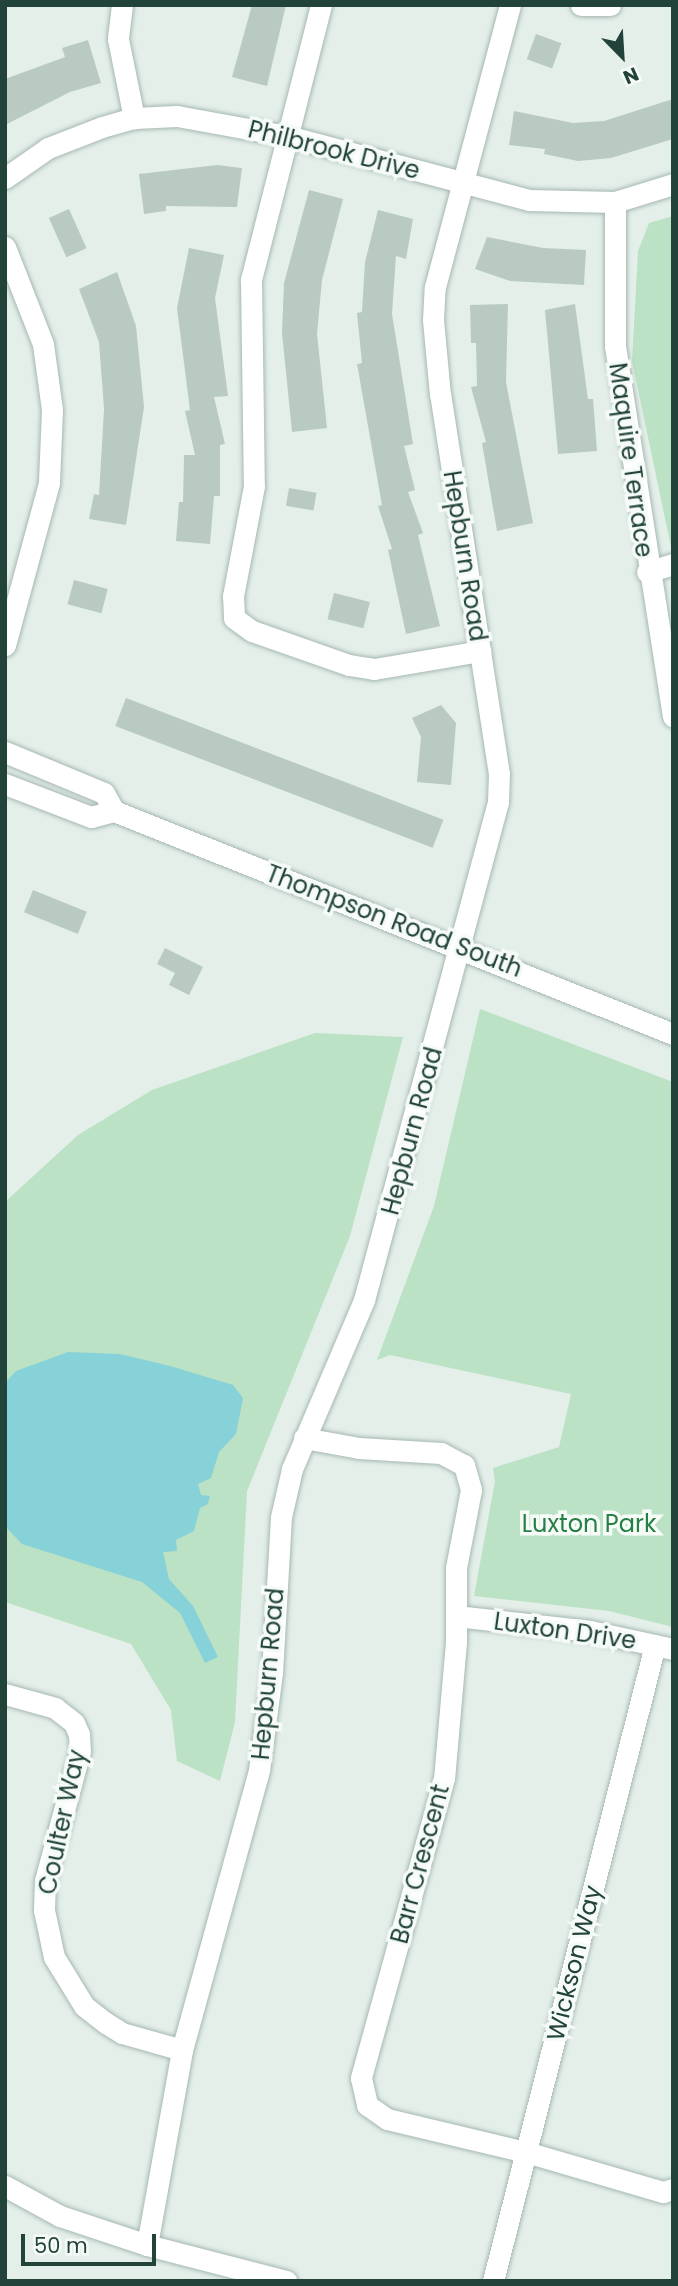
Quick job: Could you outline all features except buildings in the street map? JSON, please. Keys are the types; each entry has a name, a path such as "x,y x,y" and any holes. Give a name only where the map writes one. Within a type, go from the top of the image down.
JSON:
{"street":[{"path":"122,5 118,39 134,118"},
{"path":"321,5 249,301 255,379 254,486 233,596 234,618 253,631 349,666 374,669 480,651"},
{"name":"Hepburn Road","path":"147,2245 182,2050 259,1770 272,1673 281,1517 304,1438 364,1300 498,802 499,774 434,351 435,287 510,5"},
{"path":"581,5 610,5"},
{"name":"Philbrook Drive","path":"5,178 48,149 134,118 177,116 287,136 529,200 615,202 673,184"},
{"name":"Maquire Terrace","path":"615,202 614,346 647,572 673,716"},
{"path":"5,247 43,344 52,410 49,484 5,645"},
{"path":"647,572 673,564"},
{"name":"Thompson Road South","path":"5,752 104,793 114,811"},
{"name":"Thompson Road South","path":"5,784 91,817 114,811 673,1034"},
{"name":"Barr Crescent","path":"304,1438 359,1448 441,1453 464,1465 471,1490 458,1546 456,1616 444,1778 360,2078 367,2105 387,2119 526,2152 663,2192 673,2189"},
{"name":"Luxton Drive","path":"456,1616 590,1630 664,1647"},
{"name":"Wickson Way","path":"493,2281 664,1647"},
{"name":"Coulter Way","path":"5,1694 55,1707 74,1723 79,1734 80,1751 45,1881 44,1910 54,1957 83,2006 106,2023 122,2033 182,2050"},
{"path":"5,2186 60,2216 147,2245 286,2281"}],"green space":[{"path":"673,216 671,547 632,361 638,251 649,223"},
{"name":"Luxton Park","path":"480,1009 673,1082 673,1627 609,1611 474,1596 495,1481 493,1468 559,1447 571,1394 390,1355 377,1360 434,1206"},
{"path":"315,1033 403,1037 350,1236 247,1491 235,1722 220,1781 177,1761 171,1710 131,1644 5,1602 5,1202 78,1135 152,1090"}],"water":[{"path":"68,1352 120,1354 170,1366 233,1385 243,1398 236,1434 219,1452 211,1478 198,1484 201,1495 210,1496 208,1504 200,1508 194,1531 176,1540 177,1551 163,1552 169,1579 193,1606 218,1657 205,1663 180,1613 142,1582 22,1544 5,1526 5,1383 16,1371"}]}
